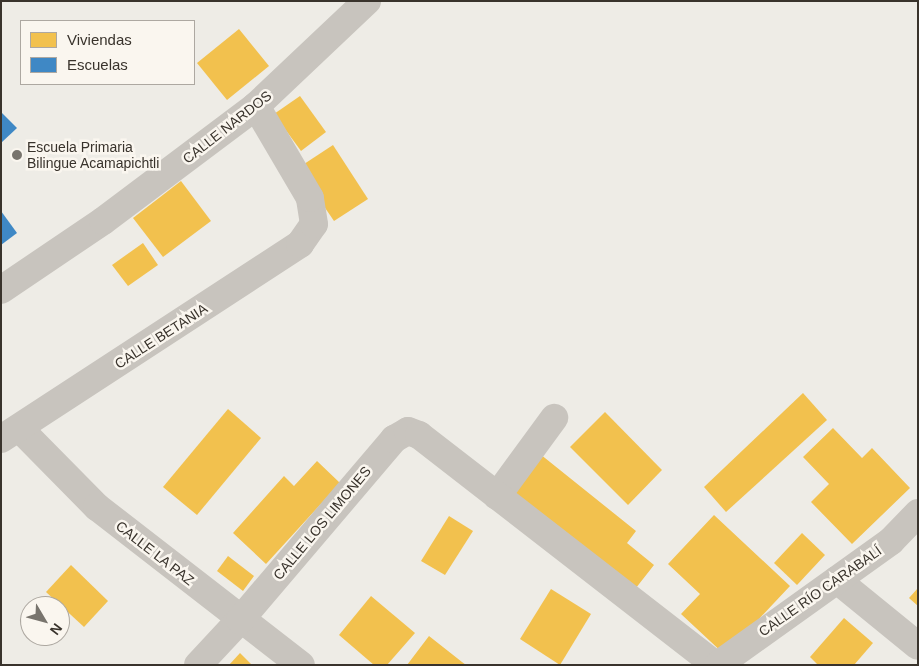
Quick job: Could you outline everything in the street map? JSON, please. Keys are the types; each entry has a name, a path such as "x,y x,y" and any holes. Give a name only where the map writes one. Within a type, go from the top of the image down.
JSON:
{"street":[{"name":"CALLE NARDOS","path":"1,290 103,222 256,106 367,1"},
{"name":"CALLE BETANIA","path":"10,434 300,244 314,224 310,198 256,106"},
{"path":"554,418 497,496 717,665"},
{"name":"CALLE LOS LIMONES","path":"198,665 240,620 394,439 408,431 497,496"},
{"name":"CALLE LA PAZ","path":"10,434 97,507 240,620 301,665"},
{"name":"CALLE RÍO CARABALÍ","path":"717,665 740,646 891,541 918,513"},
{"path":"837,580 918,646"}],"building: Viviendas":[{"path":"239,29 269,66 227,100 197,63"},
{"path":"300,96 326,132 301,151 274,114"},
{"path":"333,145 368,199 334,221 298,168"},
{"path":"181,181 211,221 163,257 133,218"},
{"path":"143,243 158,265 128,286 112,265"},
{"path":"803,393 827,420 726,512 704,487"},
{"path":"228,409 261,438 197,515 163,487"},
{"path":"605,412 662,470 628,505 570,447"},
{"path":"833,428 862,458 872,448 910,488 852,544 811,502 829,484 803,457"},
{"path":"540,454 636,531 627,543 654,565 632,593 508,494"},
{"path":"317,461 340,483 266,564 233,533 284,476 294,486"},
{"path":"714,515 790,586 725,655 681,614 700,594 668,564"},
{"path":"449,516 473,531 445,575 421,561"},
{"path":"802,533 825,555 797,585 774,563"},
{"path":"228,556 254,576 243,591 217,571"},
{"path":"71,565 108,601 84,627 70,614 70,596 50,596 46,592"},
{"path":"918,588 918,606 909,598"},
{"path":"551,589 591,614 560,665 520,639"},
{"path":"371,596 415,633 387,665 374,665 339,635"},
{"path":"844,618 873,643 854,665 818,665 810,657"},
{"path":"429,636 462,662 466,665 407,665"},
{"path":"240,653 252,665 229,665"}],"building: Escuelas":[{"path":"1,112 17,128 1,143"},
{"path":"1,211 17,233 1,245"}],"place":[{"name":"Escuela Primaria Bilingue Acamapichtli","path":"17,155"}]}
